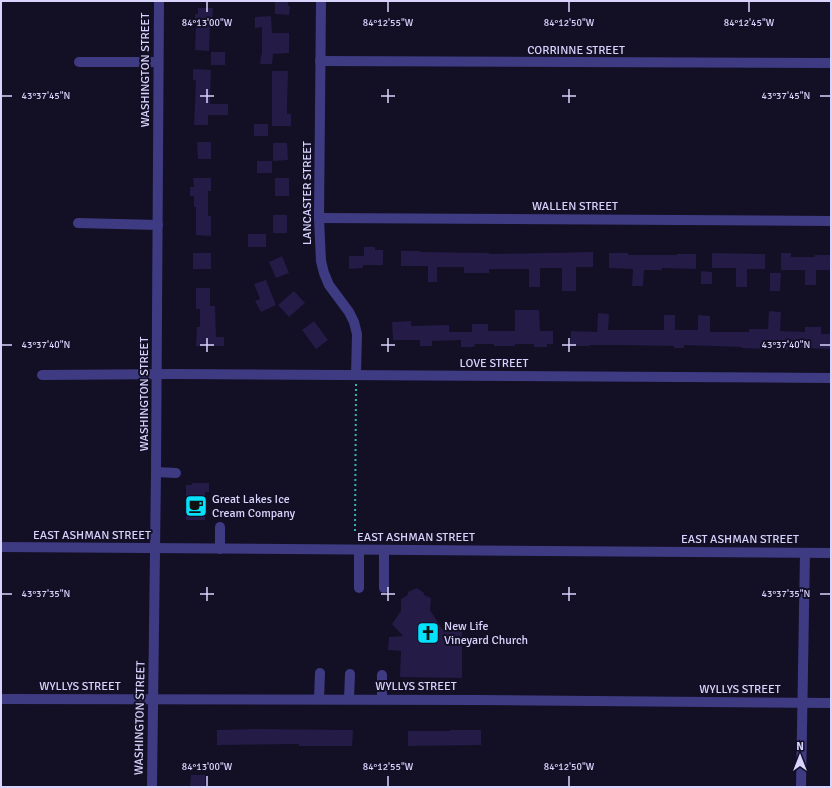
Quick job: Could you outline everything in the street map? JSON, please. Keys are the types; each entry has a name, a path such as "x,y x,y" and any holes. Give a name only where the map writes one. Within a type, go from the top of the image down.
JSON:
{"street":[{"name":"WASHINGTON STREET","path":"152,787 156,548 159,1"},
{"name":"LANCASTER STREET","path":"321,1 319,218 321,261 329,285 349,312 354,322 357,334 356,375"},
{"name":"CORRINNE STREET","path":"320,61 831,63"},
{"path":"79,62 158,62"},
{"name":"WALLEN STREET","path":"319,218 831,221"},
{"path":"78,223 158,225"},
{"name":"LOVE STREET","path":"42,375 157,374 831,378"},
{"path":"156,472 176,473"},
{"path":"220,527 220,549"},
{"name":"EAST ASHMAN STREET","path":"1,547 831,553"},
{"path":"359,550 359,588"},
{"path":"384,550 384,588"},
{"path":"801,787 805,553"},
{"path":"319,699 320,673"},
{"path":"350,674 350,699"},
{"path":"382,675 382,699"},
{"name":"WYLLYS STREET","path":"1,699 382,699 831,702"}],"path":[{"path":"355,531 356,375"}],"building":[{"path":"275,1 288,1 288,6 290,6 289,15 275,14"},
{"path":"198,8 213,8 212,25 210,25 209,51 195,50 195,14 198,14"},
{"path":"271,16 272,33 289,33 289,53 273,54 272,64 260,64 262,55 262,27 255,28 255,17"},
{"path":"211,52 225,52 225,65 211,65"},
{"path":"193,69 211,70 210,104 228,104 228,115 208,115 208,125 194,125 196,80 193,80"},
{"path":"272,71 288,71 287,114 291,114 291,126 272,126"},
{"path":"254,124 268,124 268,136 254,136"},
{"path":"197,142 211,142 211,159 198,159"},
{"path":"273,143 287,143 288,160 273,161"},
{"path":"257,161 272,161 272,173 257,173"},
{"path":"193,178 211,178 211,191 208,191 208,216 211,216 211,236 196,235 196,207 194,207 194,196 190,196 190,187 194,187"},
{"path":"275,178 289,178 289,196 275,196"},
{"path":"273,215 287,215 287,233 273,233"},
{"path":"248,234 266,234 266,247 248,247"},
{"path":"364,247 375,247 375,250 383,250 383,265 363,265 363,268 349,269 349,256 364,256"},
{"path":"401,251 489,254 593,252 593,267 576,267 576,291 562,291 562,268 540,268 540,287 529,287 529,269 489,269 489,273 464,273 464,267 437,267 437,282 428,282 428,266 401,266"},
{"path":"193,253 211,253 211,269 193,269"},
{"path":"609,253 628,253 628,255 696,254 696,269 662,268 662,270 644,270 643,286 632,286 633,269 609,268"},
{"path":"712,253 765,254 765,269 747,269 747,287 736,287 736,268 712,268"},
{"path":"781,253 791,253 791,257 831,255 831,270 816,270 816,285 805,285 805,270 781,270"},
{"path":"282,256 289,273 276,278 269,262"},
{"path":"701,271 712,272 712,284 701,284"},
{"path":"770,273 781,273 780,291 770,291"},
{"path":"266,280 276,305 261,312 255,301 260,299 254,284"},
{"path":"196,288 210,288 210,306 215,306 216,337 224,337 224,346 196,346 197,327 200,327 200,309 196,309"},
{"path":"294,291 305,303 289,317 278,305"},
{"path":"515,310 539,310 540,331 553,331 553,344 547,344 547,347 534,347 534,344 494,346 494,344 475,344 474,347 461,347 461,340 432,341 432,346 420,346 420,340 393,340 392,322 411,321 411,326 449,325 449,332 472,332 472,324 488,324 488,331 515,331"},
{"path":"769,311 781,312 780,331 805,332 805,327 821,327 821,334 831,334 831,349 788,347 788,350 684,345 684,348 674,348 674,346 624,345 570,346 571,331 597,332 598,313 609,314 608,330 664,330 664,315 675,315 675,330 698,330 698,315 710,316 710,332 749,332 749,329 768,329"},
{"path":"314,321 328,340 316,349 302,330"},
{"name":"Great Lakes Ice Cream Company","path":"192,483 209,483 209,492 205,492 205,520 186,520 186,485 192,485"},
{"name":"New Life Vineyard Church","path":"417,588 424,593 424,595 431,598 430,610 442,629 462,629 462,678 400,677 401,651 388,650 389,637 403,636 392,624 401,611 401,599 408,595 408,592"},
{"path":"217,730 353,730 352,746 299,746 299,744 217,745"},
{"path":"481,730 481,745 408,746 408,731"},
{"path":"191,775 205,775 205,787 190,787"}],"place":[{"name":"Great Lakes Ice Cream Company","path":"196,506"},
{"name":"New Life Vineyard Church","path":"428,633"}]}
